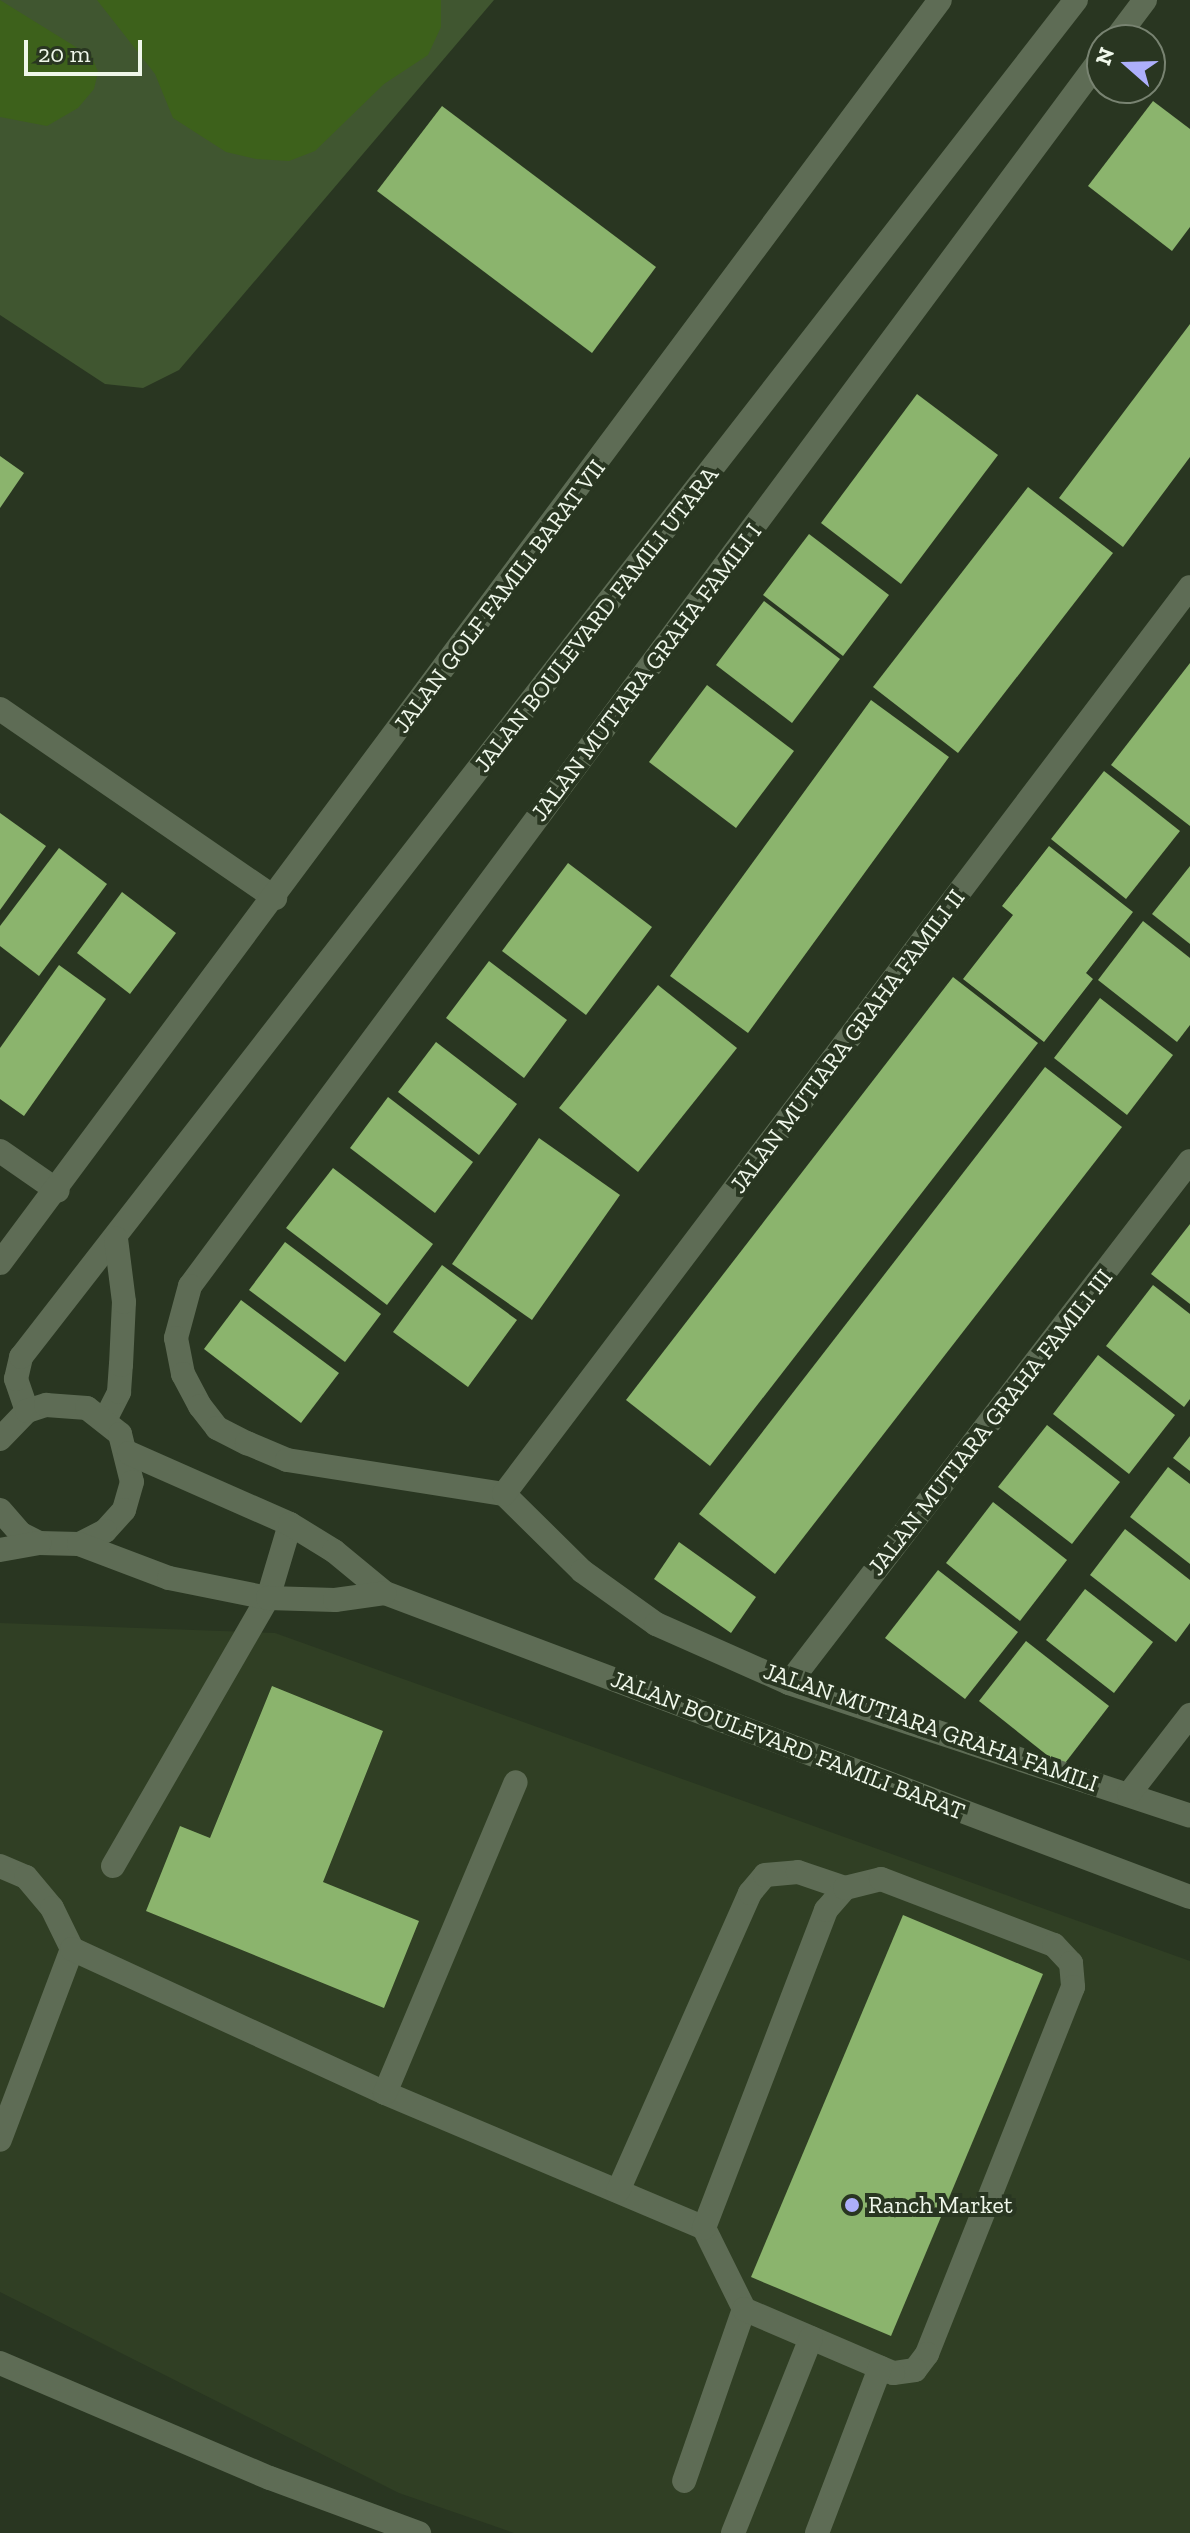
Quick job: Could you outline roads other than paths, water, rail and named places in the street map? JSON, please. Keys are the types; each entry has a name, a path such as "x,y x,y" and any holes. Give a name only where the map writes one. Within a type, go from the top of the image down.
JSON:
{"street":[{"name":"JALAN GOLF FAMILI BARAT VII","path":"0,1263 58,1191 940,0"},
{"name":"JALAN BOULEVARD FAMILI UTARA","path":"27,1411 16,1379 21,1357 116,1239 1076,0"},
{"path":"1127,24 1145,0"},
{"name":"JALAN MUTIARA GRAHA FAMILI I","path":"504,1494 287,1460 217,1428 183,1374 176,1338 190,1286 1086,79"},
{"name":"JALAN MUTIARA GRAHA FAMILI II","path":"504,1494 1190,587"},
{"path":"0,709 275,898"},
{"path":"0,1151 58,1191"},
{"name":"JALAN MUTIARA GRAHA FAMILI III","path":"789,1683 1190,1161"},
{"path":"106,1418 119,1392 121,1365 124,1302 116,1239"},
{"path":"0,1439 27,1411 67,1403 106,1418 129,1453 132,1482 124,1510 105,1531 79,1544 39,1543 0,1550"},
{"name":"JALAN BOULEVARD FAMILI BARAT","path":"129,1453 290,1524 334,1551 385,1593 1190,1897"},
{"name":"JALAN MUTIARA GRAHA FAMILI","path":"504,1494 611,1595 656,1624 789,1683 1190,1816"},
{"path":"0,1510 21,1534 39,1543"},
{"path":"113,1866 268,1598 290,1524"},
{"name":"JALAN BOULEVARD FAMILI BARAT","path":"79,1544 169,1578 268,1598 335,1600 385,1593"},
{"path":"1129,1794 1190,1715"},
{"path":"385,2093 516,1782"},
{"path":"0,1866 26,1877 52,1908 72,1949 385,2093 704,2228 744,2309 893,2373 915,2370 927,2354 1073,1987 1071,1963 1054,1945 881,1879 845,1888 798,1872 765,1875 750,1893 618,2191"},
{"path":"704,2228 826,1910 845,1888"},
{"path":"0,2140 72,1949"},
{"path":"684,2481 744,2309"},
{"path":"733,2533 811,2338"},
{"path":"0,2363 270,2478 419,2533"},
{"path":"817,2533 880,2368"}],"place":[{"name":"Ranch Market","path":"852,2205"}]}
